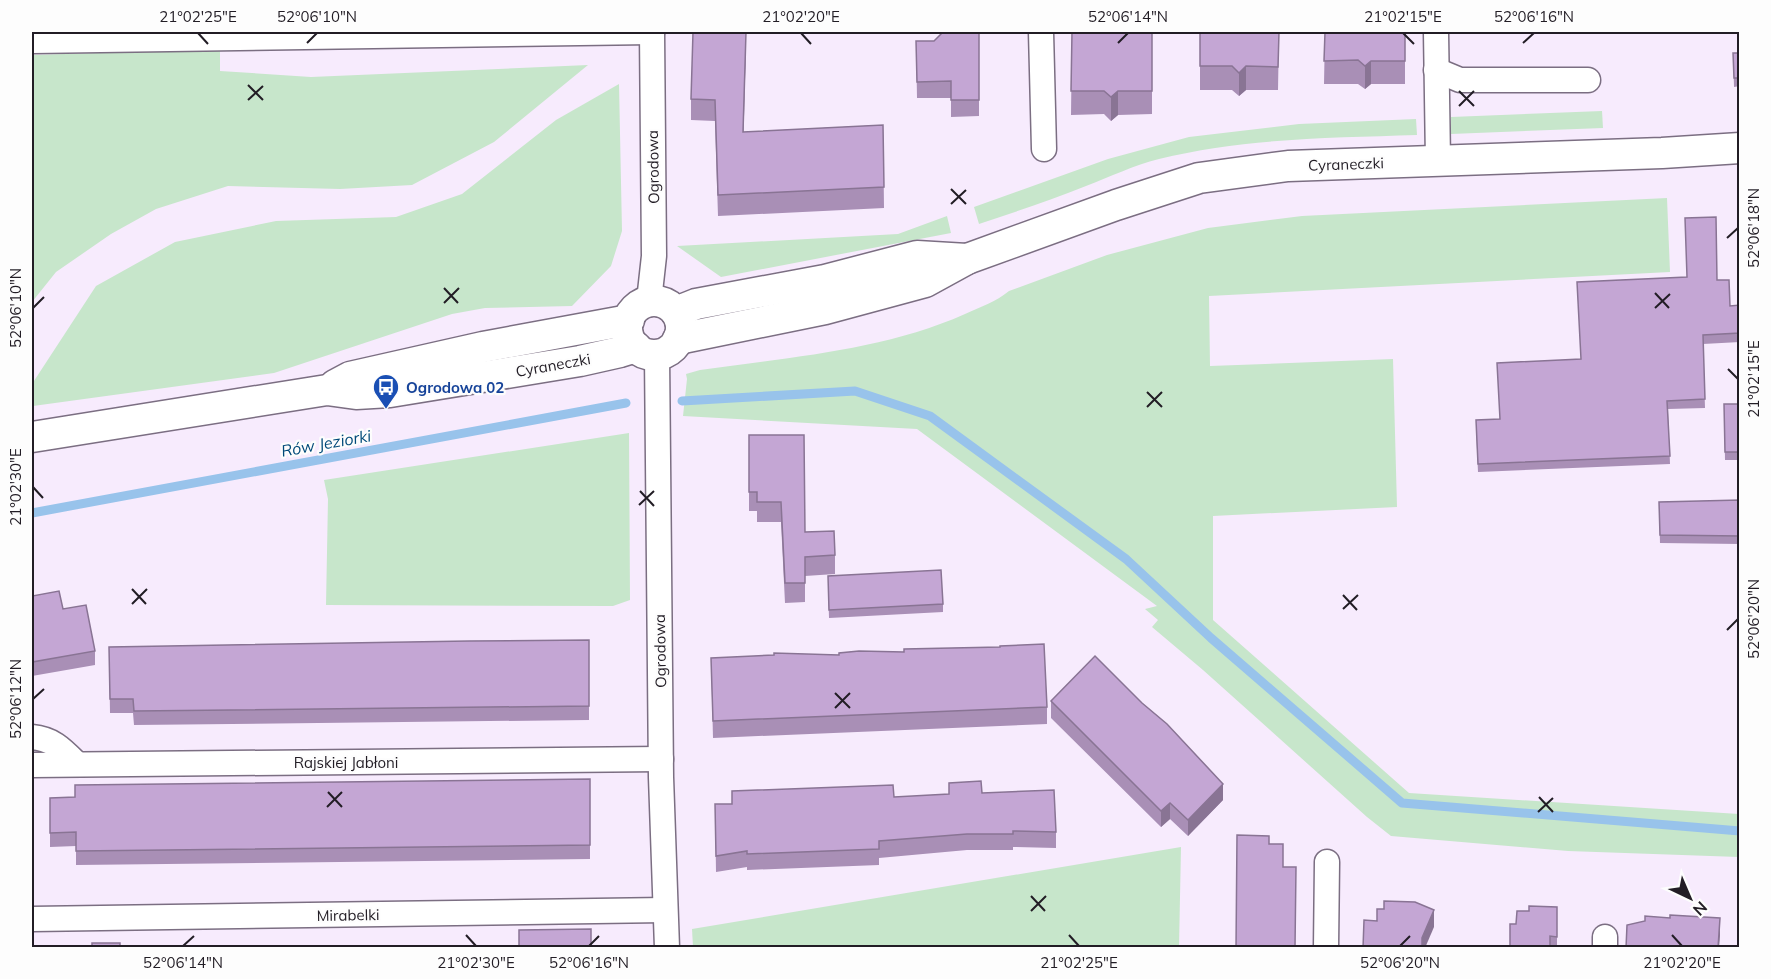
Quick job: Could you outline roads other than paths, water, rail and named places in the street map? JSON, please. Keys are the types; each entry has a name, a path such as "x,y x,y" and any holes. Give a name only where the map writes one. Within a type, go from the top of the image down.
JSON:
{"street":[{"path":"32,41 652,32"},
{"name":"Ogrodowa","path":"652,32 661,759 667,948"},
{"path":"1041,32 1044,149"},
{"path":"1436,32 1438,160"},
{"path":"1436,70 1460,80 1588,80"},
{"name":"Cyraneczki","path":"32,437 327,390 356,394 390,392 580,361 620,352 687,306 825,280 917,256 967,259 1116,205 1199,178 1288,166 1662,153 1740,148"},
{"path":"32,737 45,738 54,743 76,764"},
{"name":"Rajskiej Jabłoni","path":"32,765 661,759"},
{"path":"1326,948 1327,862"},
{"name":"Mirabelki","path":"32,919 665,910"}],"waterway":[{"path":"682,401 855,391 930,416 1126,559 1211,638 1402,803 1740,831"},
{"name":"Rów Jeziorki","path":"32,513 626,403"}],"place":[{"name":"Ogrodowa 02","path":"386,410"}]}
